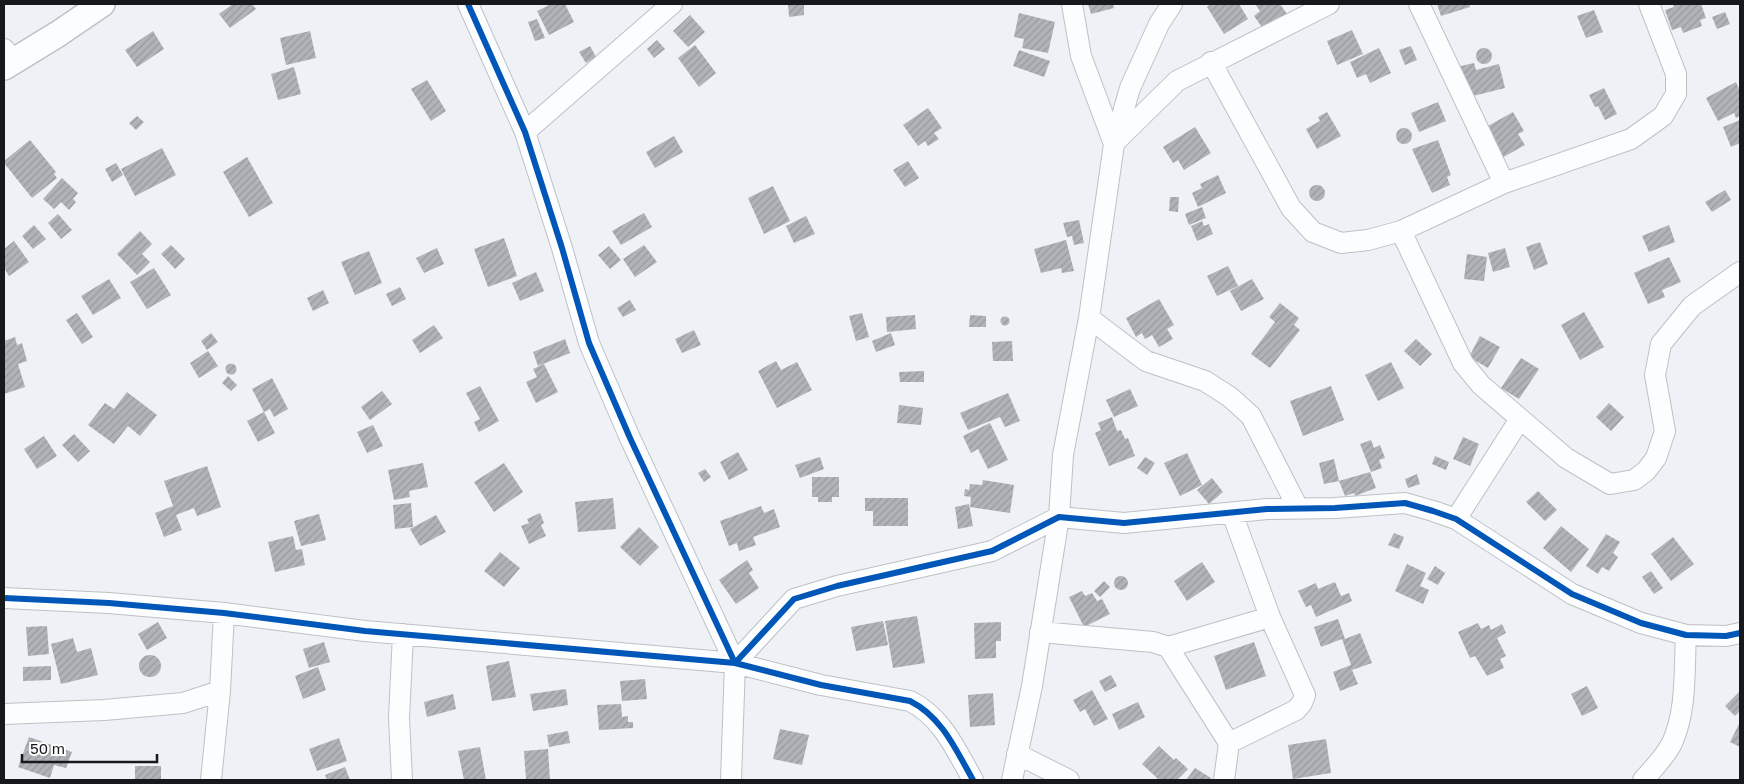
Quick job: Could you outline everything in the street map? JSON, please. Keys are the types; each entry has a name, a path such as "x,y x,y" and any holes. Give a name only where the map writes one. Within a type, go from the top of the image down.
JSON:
{"street":[{"path":"7,59 58,34 102,4"},
{"path":"468,4 525,132 562,248 589,343 630,438 734,663 732,780"},
{"path":"525,132 672,4"},
{"path":"1072,4 1082,56 1114,144"},
{"path":"1012,780 1032,686 1059,517 1063,455 1088,318 1114,144 1130,88 1159,24 1172,4"},
{"path":"1114,144 1177,81 1328,4"},
{"path":"1419,4 1504,183"},
{"path":"1211,62 1291,208 1313,232 1341,243 1368,240 1401,230 1504,183 1631,139 1663,116 1676,94 1676,74 1650,4"},
{"path":"1401,230 1463,363 1481,385 1566,458 1610,484 1634,480 1646,471 1656,458 1665,431 1655,375 1661,344 1692,306 1740,272"},
{"path":"1088,318 1146,361 1205,381 1237,403 1251,416 1298,508"},
{"path":"1456,520 1520,419"},
{"path":"734,663 794,599 837,586 992,551 1059,517 1124,523 1267,509 1405,503 1433,510 1456,520 1572,594 1641,623 1686,635 1726,636 1740,633"},
{"path":"1229,743 1296,710 1302,703 1305,695 1270,617 1232,513"},
{"path":"4,598 109,602 224,613 366,631 734,663 821,685 910,701 921,707 945,730 973,780"},
{"path":"211,780 220,691 224,613"},
{"path":"1040,632 1153,642 1168,647 1270,617"},
{"path":"402,780 399,718 403,634"},
{"path":"1643,780 1671,745 1681,719 1686,635"},
{"path":"1168,647 1229,743 1224,780"},
{"path":"4,714 104,710 183,703 220,691"},
{"path":"1017,754 1069,780"}],"building":[{"path":"233,4 252,4 256,9 230,28 219,14"},
{"path":"551,4 565,4 574,22 549,35 537,11"},
{"path":"788,4 804,4 804,15 789,17"},
{"path":"1088,4 1113,4 1114,8 1091,14"},
{"path":"1211,4 1239,4 1248,19 1224,34 1207,7"},
{"path":"1255,4 1280,4 1287,14 1264,30 1254,16 1260,11"},
{"path":"1437,4 1469,4 1470,7 1441,16"},
{"path":"1673,4 1701,4 1706,18 1700,20 1702,26 1683,33 1681,27 1672,30 1665,10 1674,7"},
{"path":"1594,10 1603,32 1586,38 1577,16"},
{"path":"1725,12 1730,24 1717,29 1712,17"},
{"path":"1019,13 1055,22 1048,53 1022,48 1024,39 1014,37"},
{"path":"690,15 705,32 688,47 673,31"},
{"path":"537,19 545,38 535,41 528,22"},
{"path":"1352,30 1363,54 1337,65 1327,41"},
{"path":"153,31 164,49 137,67 125,50"},
{"path":"310,31 316,58 286,65 280,38"},
{"path":"657,40 665,49 654,58 647,49"},
{"path":"695,45 716,73 699,87 678,58"},
{"path":"590,46 596,57 586,63 579,52"},
{"path":"1411,46 1417,60 1405,65 1399,50"},
{"path":"1379,48 1391,73 1370,83 1366,74 1357,78 1350,62"},
{"path":"1484,48 1490,50 1492,56 1490,62 1484,64 1478,62 1476,56 1478,50"},
{"path":"1019,50 1050,61 1044,77 1013,66"},
{"path":"1474,63 1476,70 1499,64 1505,88 1465,98 1457,67"},
{"path":"294,67 301,94 278,100 271,74"},
{"path":"427,80 446,111 431,121 411,89"},
{"path":"1736,82 1740,91 1740,116 1736,118 1734,113 1718,121 1706,98"},
{"path":"1604,88 1617,114 1605,120 1598,106 1595,107 1589,95"},
{"path":"1438,102 1446,121 1419,132 1411,113"},
{"path":"928,108 942,128 934,133 939,139 928,146 925,141 918,146 903,125"},
{"path":"1327,112 1341,136 1317,149 1306,129 1320,121 1318,117"},
{"path":"1513,112 1524,131 1518,134 1525,145 1498,160 1481,130"},
{"path":"137,116 144,122 136,130 129,123"},
{"path":"1740,120 1740,143 1731,147 1723,127"},
{"path":"1195,127 1211,153 1184,170 1178,160 1173,163 1163,147"},
{"path":"1404,128 1410,130 1412,136 1410,142 1404,144 1398,142 1396,136 1398,130"},
{"path":"674,136 683,152 655,168 646,152"},
{"path":"30,140 56,172 54,174 57,178 32,198 4,163"},
{"path":"1438,140 1451,175 1447,177 1450,185 1432,193 1412,149"},
{"path":"162,148 176,175 135,196 121,169"},
{"path":"247,157 273,203 249,217 223,172"},
{"path":"908,161 919,178 905,187 893,170"},
{"path":"116,163 123,175 112,182 105,169"},
{"path":"1218,175 1226,193 1198,207 1192,193 1202,188 1200,184"},
{"path":"62,178 78,193 73,199 76,202 69,210 61,202 54,209 43,199"},
{"path":"1314,185 1320,185 1325,190 1323,199 1314,201 1309,196 1309,190"},
{"path":"773,186 790,221 764,234 748,198"},
{"path":"1725,190 1731,200 1712,212 1705,202"},
{"path":"1170,197 1179,197 1178,212 1169,211"},
{"path":"1202,207 1206,218 1189,225 1185,214"},
{"path":"644,213 652,227 621,245 612,231"},
{"path":"58,214 72,230 61,239 48,223"},
{"path":"806,216 815,234 794,243 786,226"},
{"path":"1079,220 1084,243 1074,245 1072,236 1067,237 1063,223"},
{"path":"1202,221 1204,226 1209,224 1213,234 1197,241 1191,226"},
{"path":"34,225 46,239 33,249 22,236"},
{"path":"1669,225 1675,242 1649,252 1642,236"},
{"path":"140,231 152,244 142,254 150,262 137,275 117,254"},
{"path":"504,238 517,276 488,287 474,249"},
{"path":"1066,240 1074,271 1062,273 1061,268 1041,273 1034,249"},
{"path":"14,241 29,262 9,276 4,268 4,249"},
{"path":"1540,242 1548,264 1534,270 1526,247"},
{"path":"171,245 185,259 175,269 161,254"},
{"path":"644,245 657,262 635,277 623,259"},
{"path":"609,246 621,260 610,269 598,255"},
{"path":"437,248 444,264 424,273 416,258"},
{"path":"1505,248 1510,267 1493,272 1488,253"},
{"path":"369,251 382,283 355,295 341,262"},
{"path":"1467,254 1487,257 1484,281 1464,279"},
{"path":"1669,257 1681,282 1662,290 1665,297 1648,304 1634,273"},
{"path":"1228,266 1238,286 1217,296 1207,276"},
{"path":"154,268 171,295 147,309 130,282"},
{"path":"536,272 544,291 520,301 512,283"},
{"path":"109,279 121,298 93,315 81,296"},
{"path":"1252,279 1264,299 1241,311 1230,291"},
{"path":"400,287 406,299 392,306 386,294"},
{"path":"323,290 329,303 313,311 307,298"},
{"path":"1159,299 1174,325 1167,329 1173,339 1159,347 1152,335 1145,339 1142,333 1136,337 1126,318"},
{"path":"630,300 636,310 623,317 617,308"},
{"path":"1280,303 1299,318 1294,325 1300,330 1270,368 1251,354 1275,322 1269,317"},
{"path":"1584,312 1604,347 1580,360 1561,325"},
{"path":"77,313 93,337 82,344 66,320"},
{"path":"862,313 869,337 856,341 849,316"},
{"path":"915,315 916,329 887,332 886,317"},
{"path":"970,315 986,316 986,327 969,327"},
{"path":"1005,317 1009,321 1005,325 1001,321"},
{"path":"434,325 443,338 420,353 412,340"},
{"path":"694,330 701,345 682,353 675,339"},
{"path":"211,333 218,342 207,350 201,341"},
{"path":"891,333 895,345 876,352 872,341"},
{"path":"1480,336 1500,347 1488,368 1469,357"},
{"path":"15,337 17,345 22,343 27,361 18,364 25,387 4,394 4,341"},
{"path":"565,339 570,353 538,366 533,352"},
{"path":"1416,339 1432,354 1420,366 1404,351"},
{"path":"1012,341 1013,361 993,361 992,342"},
{"path":"208,351 218,366 199,378 190,363"},
{"path":"1521,358 1539,369 1519,399 1501,388"},
{"path":"776,361 781,370 797,362 812,390 777,408 758,371"},
{"path":"1391,362 1404,388 1378,401 1365,375"},
{"path":"231,363 237,369 231,375 225,369"},
{"path":"544,364 558,392 536,403 526,382 537,377 533,369"},
{"path":"924,371 924,382 900,382 899,372"},
{"path":"228,376 237,385 231,391 222,383"},
{"path":"272,378 288,409 274,417 270,409 264,412 252,389"},
{"path":"480,386 499,421 479,432 474,422 480,419 466,393"},
{"path":"1331,386 1344,420 1303,436 1290,401"},
{"path":"1130,389 1138,406 1114,417 1106,400"},
{"path":"382,391 392,404 370,420 361,407"},
{"path":"127,392 157,415 140,436 128,426 114,444 88,425 105,403 114,409"},
{"path":"1008,393 1020,421 1005,427 1000,417 968,430 960,413"},
{"path":"1609,403 1624,417 1611,431 1596,417"},
{"path":"899,405 923,408 921,425 897,423"},
{"path":"264,412 275,433 258,442 247,421"},
{"path":"1112,417 1117,431 1121,430 1125,439 1128,438 1135,456 1109,466 1095,433 1101,430 1098,423"},
{"path":"990,423 1008,460 988,469 978,449 971,453 963,436"},
{"path":"373,425 383,446 367,453 357,432"},
{"path":"74,434 90,451 78,462 62,445"},
{"path":"44,436 57,456 37,469 24,449"},
{"path":"1463,437 1479,444 1470,466 1453,459"},
{"path":"1371,440 1374,448 1380,445 1385,458 1379,460 1382,468 1371,472 1360,444"},
{"path":"738,452 748,470 729,480 720,462"},
{"path":"1187,453 1202,485 1180,496 1164,463"},
{"path":"1435,456 1449,462 1446,470 1432,464"},
{"path":"820,457 824,469 800,478 795,465"},
{"path":"1145,457 1155,463 1147,475 1137,468"},
{"path":"1334,459 1339,481 1324,484 1319,463"},
{"path":"423,463 428,487 409,491 410,497 394,500 388,470"},
{"path":"504,463 523,492 494,512 474,482"},
{"path":"207,466 221,507 197,516 194,508 176,515 182,530 164,537 155,513 173,506 164,481"},
{"path":"705,469 711,477 704,482 698,473"},
{"path":"1370,472 1376,488 1355,496 1354,493 1345,496 1339,481"},
{"path":"1417,474 1420,484 1408,488 1405,479"},
{"path":"812,477 839,477 839,497 832,497 832,502 818,502 818,497 812,497"},
{"path":"1212,478 1223,492 1209,504 1197,490"},
{"path":"983,480 1014,485 1010,513 970,507 971,497 964,496 965,489 969,490 970,484 982,485"},
{"path":"1538,491 1557,510 1545,521 1526,502"},
{"path":"613,498 616,529 578,532 575,502"},
{"path":"865,498 908,498 908,526 873,526 873,511 865,511"},
{"path":"411,503 413,527 395,529 393,505"},
{"path":"969,504 973,526 958,529 955,507"},
{"path":"761,506 764,513 774,509 780,527 753,537 756,545 739,551 737,543 729,546 720,521"},
{"path":"540,513 544,523 541,525 546,536 529,544 521,526 529,523 527,519"},
{"path":"319,514 326,540 301,546 294,521"},
{"path":"436,515 446,532 420,546 410,529"},
{"path":"1561,526 1589,549 1571,572 1543,548"},
{"path":"639,527 659,547 640,566 620,547"},
{"path":"1394,533 1404,537 1399,549 1388,545"},
{"path":"1606,534 1620,542 1613,553 1618,557 1609,571 1602,567 1598,574 1586,566"},
{"path":"293,536 296,550 302,549 305,565 275,572 268,542"},
{"path":"1673,537 1694,564 1671,581 1651,554"},
{"path":"500,552 520,568 504,587 484,571"},
{"path":"747,560 753,570 749,573 759,588 736,604 719,580"},
{"path":"1202,562 1215,582 1187,601 1174,581"},
{"path":"1407,564 1426,573 1420,586 1429,590 1423,604 1395,591"},
{"path":"1435,566 1445,573 1438,585 1427,579"},
{"path":"1651,571 1663,588 1654,594 1642,577"},
{"path":"1121,576 1126,578 1128,583 1126,588 1121,590 1116,588 1114,583 1116,578"},
{"path":"1104,581 1110,587 1100,597 1094,591"},
{"path":"1335,582 1341,596 1349,593 1352,601 1316,617 1311,605 1306,607 1298,591 1316,583 1318,589"},
{"path":"1082,591 1085,596 1092,593 1097,601 1102,599 1110,614 1084,627 1069,597"},
{"path":"917,616 925,663 893,668 885,621"},
{"path":"1338,619 1345,639 1360,633 1372,663 1352,670 1358,684 1340,691 1333,672 1351,665 1342,639 1321,647 1314,627"},
{"path":"883,621 888,645 856,651 851,627"},
{"path":"158,622 167,638 147,650 138,634"},
{"path":"1001,622 1001,641 996,641 996,658 975,659 974,623"},
{"path":"1478,623 1481,629 1489,625 1491,630 1502,624 1506,633 1497,638 1506,656 1500,659 1504,668 1487,676 1475,656 1470,658 1458,632"},
{"path":"47,626 49,654 28,656 26,627"},
{"path":"73,638 77,652 91,648 98,675 61,684 51,644"},
{"path":"324,642 330,662 309,668 303,649"},
{"path":"1254,642 1266,676 1226,690 1214,656"},
{"path":"150,655 160,662 161,666 154,676 150,677 140,670 139,666 146,656"},
{"path":"509,661 516,697 492,701 486,666"},
{"path":"51,666 51,680 23,681 23,667"},
{"path":"318,667 326,690 303,699 295,676"},
{"path":"1111,675 1117,686 1105,692 1099,681"},
{"path":"645,679 647,699 622,701 620,681"},
{"path":"1587,686 1598,708 1582,716 1571,694"},
{"path":"566,689 568,705 533,711 530,694"},
{"path":"1092,690 1108,719 1094,726 1085,709 1080,712 1073,700"},
{"path":"1740,691 1740,711 1735,716 1725,706"},
{"path":"993,693 995,725 970,727 968,695"},
{"path":"453,694 456,709 427,717 424,702"},
{"path":"1138,702 1145,717 1119,730 1112,714"},
{"path":"621,704 622,717 628,716 628,722 633,722 633,728 599,730 597,705"},
{"path":"1740,722 1740,747 1730,742"},
{"path":"780,729 809,735 802,765 773,759"},
{"path":"568,731 570,743 549,747 547,735"},
{"path":"29,737 72,752 66,768 54,765 50,778 18,767"},
{"path":"339,738 347,761 317,771 309,749"},
{"path":"1326,739 1331,773 1293,779 1288,745"},
{"path":"1159,746 1174,760 1176,758 1188,769 1177,780 1159,780 1142,764"},
{"path":"480,747 486,780 464,780 458,751"},
{"path":"548,749 550,780 526,780 524,751"},
{"path":"135,766 161,766 161,780 135,780"},
{"path":"345,767 350,780 327,780 325,775"},
{"path":"1195,768 1211,778 1209,780 1186,780"}],"cycle path":[{"path":"468,4 525,132 562,248 589,343 630,438 735,663 821,685 910,701 940,725 973,780"},
{"path":"4,598 109,603 224,613 365,631 735,663 794,599 837,586 992,551 1059,517 1124,523 1267,509 1335,508 1405,503 1456,519 1572,594 1641,623 1686,635 1726,636 1740,633"}]}
